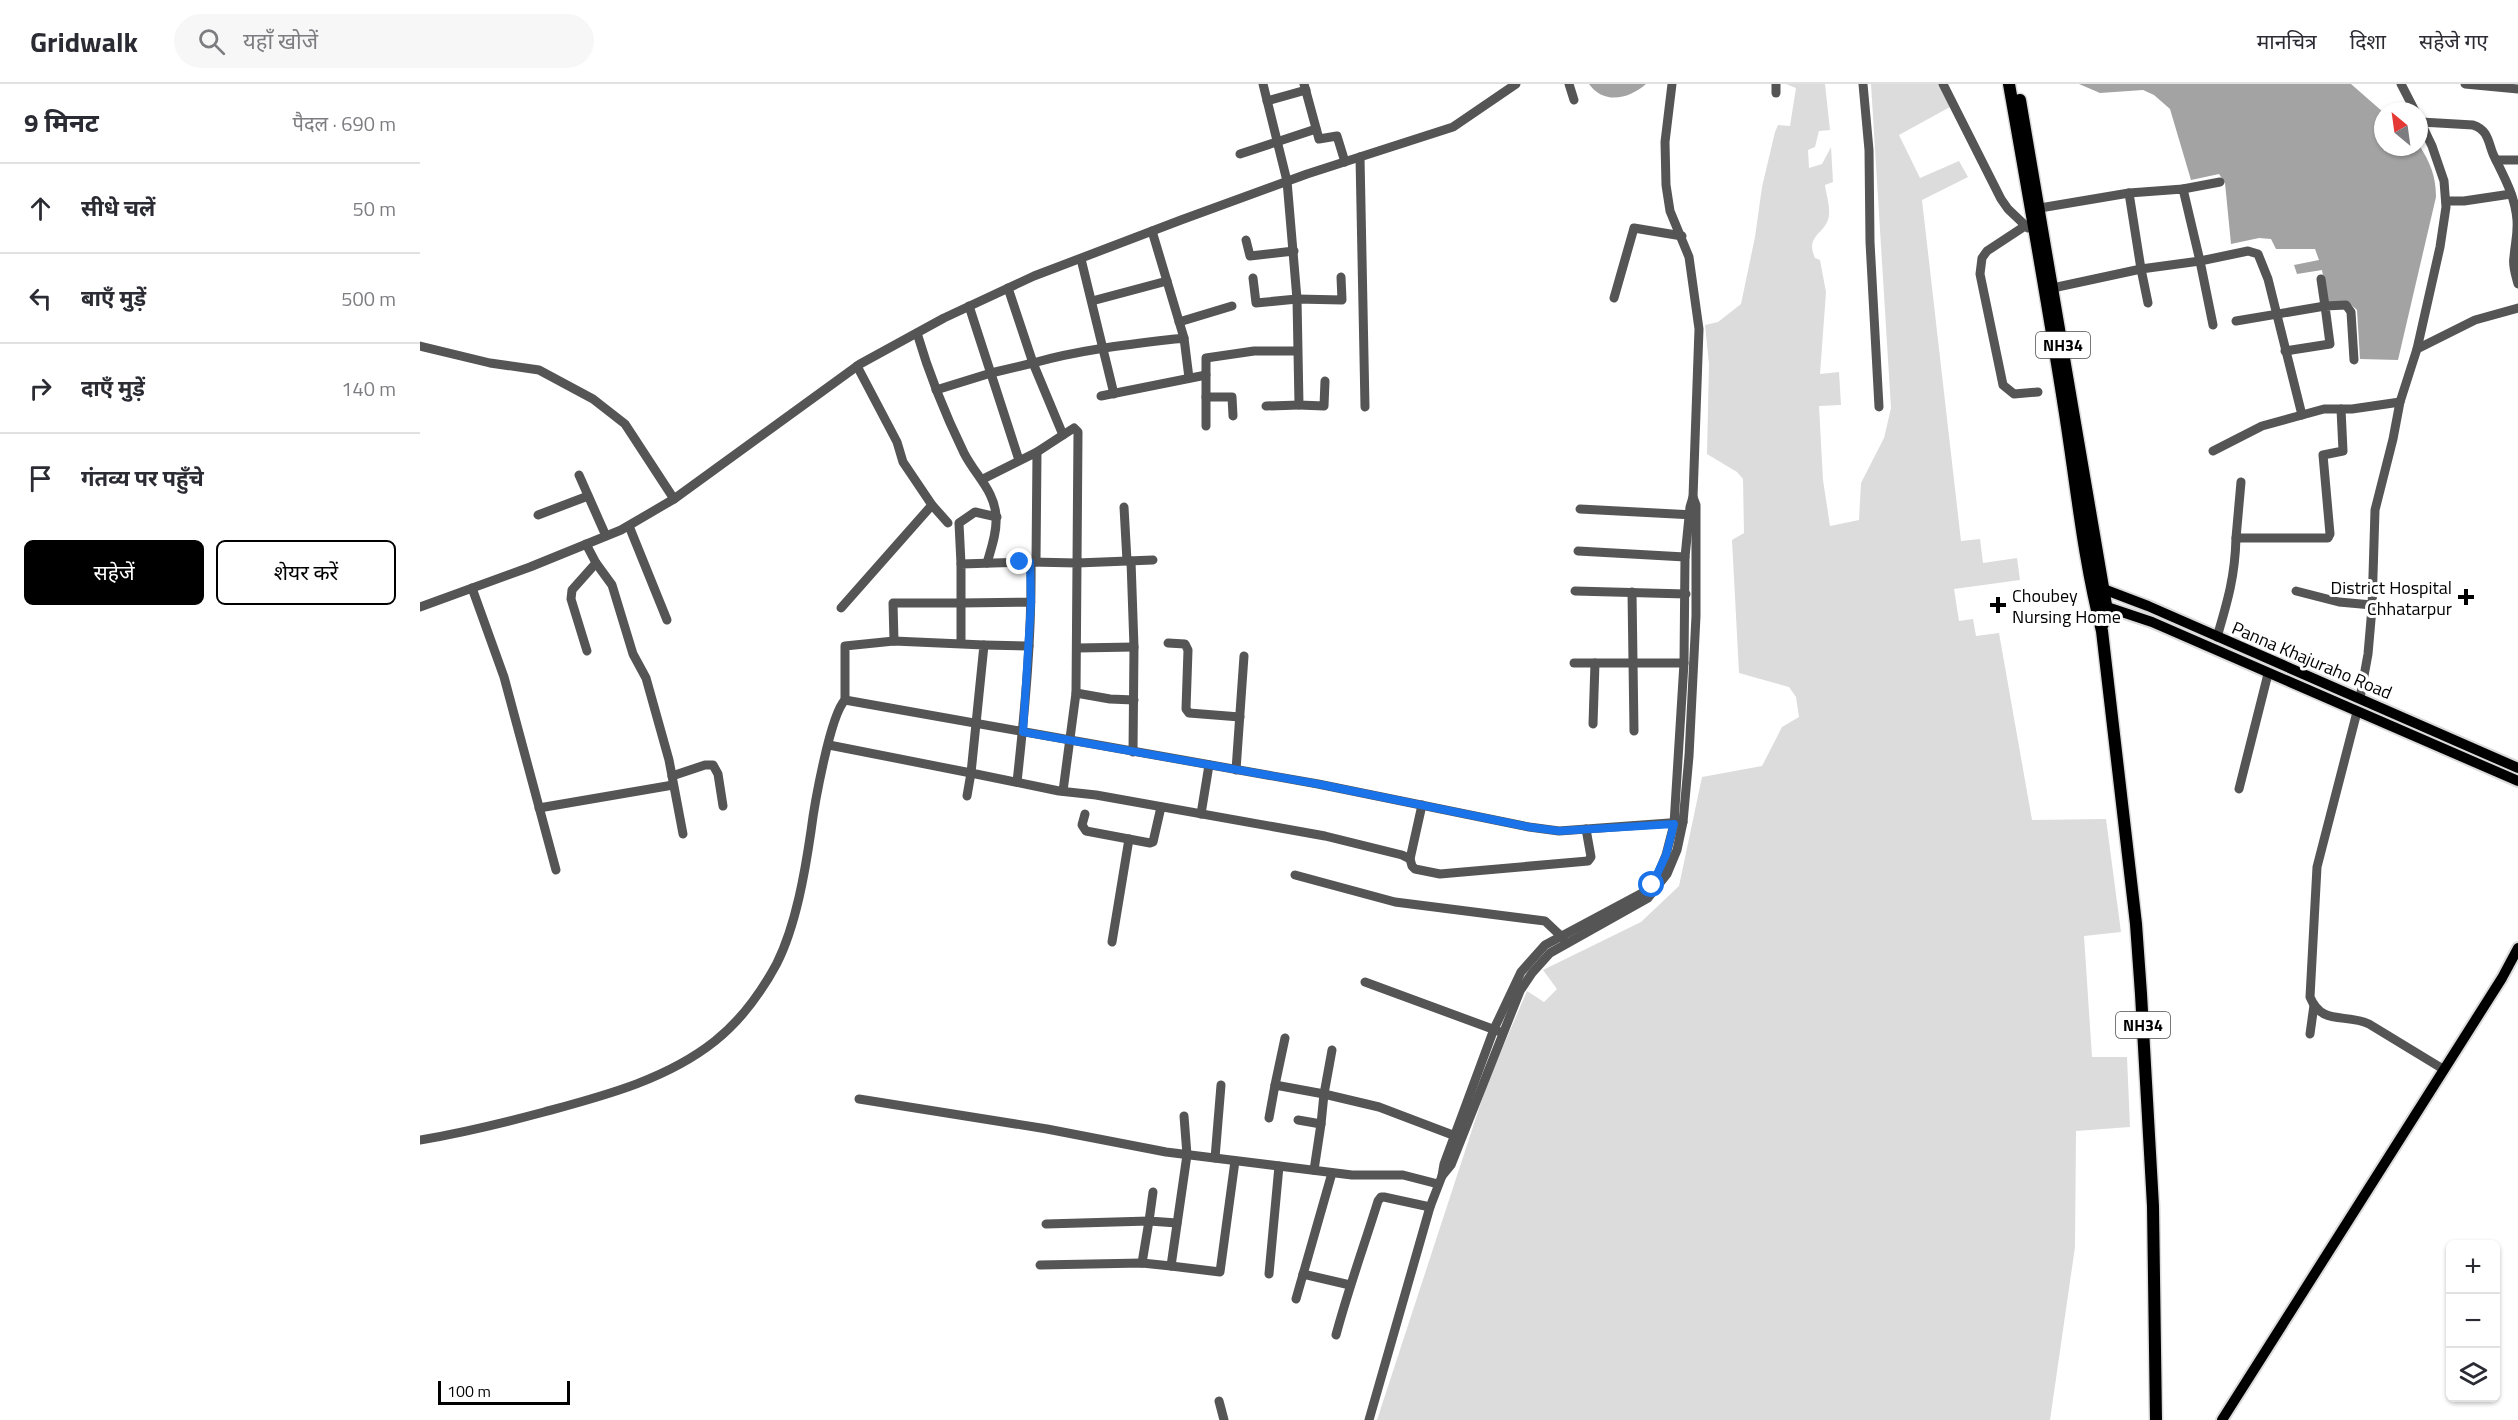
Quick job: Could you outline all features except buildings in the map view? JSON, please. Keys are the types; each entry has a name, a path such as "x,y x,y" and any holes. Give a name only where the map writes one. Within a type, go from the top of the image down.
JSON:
{"highway":[{"name":"NH34","path":"2009,84 2036,236 2049,288"},
{"name":"NH34","path":"2017,84 2040,208 2049,288 2100,604 2136,924 2153,1206 2156,1420"}],"main road":[{"name":"Panna Khajuraho Road","path":"2097,587 2217,636 2518,768"},
{"name":"Panna Khajuraho Road","path":"2100,604 2152,622 2518,781"},
{"path":"2222,1420 2502,978 2518,948"}],"street":[{"path":"1263,84 1287,182 1297,299 1299,405"},
{"path":"420,607 629,526 674,499 857,366 969,306 1034,276 1152,231 1345,162 1454,127 1516,84"},
{"path":"1569,84 1575,100"},
{"path":"1369,1420 1430,1207 1440,1180 1451,1165 1458,1137 1499,1031 1520,991 1532,973 1564,939 1630,909 1654,892 1667,874 1677,850 1686,557 1696,505 1693,497 1699,329 1690,263 1682,236 1670,211 1666,185 1665,142 1672,84"},
{"path":"1863,84 1869,150 1870,242 1879,407"},
{"path":"1943,84 2001,199 2036,236"},
{"path":"2401,84 2410,102"},
{"path":"2465,84 2518,89"},
{"path":"1267,101 1305,87 1318,139 1337,136 1345,162"},
{"path":"2428,121 2482,128 2487,134 2511,194 2517,217 2517,245 2513,257 2518,284"},
{"path":"1240,154 1316,129"},
{"path":"2360,698 2368,654 2372,604 2375,510 2400,402 2417,349 2440,247 2446,201 2444,182 2428,137"},
{"path":"1360,157 1365,407"},
{"path":"2496,160 2518,160"},
{"path":"2040,208 2129,193 2182,189 2220,182"},
{"path":"2182,189 2213,325"},
{"path":"2129,193 2148,303"},
{"path":"2446,201 2464,201 2511,194"},
{"path":"2025,226 1988,251 1982,258 1980,273 2003,385 2014,394 2038,392"},
{"path":"1614,298 1634,228 1682,236"},
{"path":"1152,231 1184,338 1189,378"},
{"path":"1246,240 1250,256 1294,251"},
{"path":"2049,288 2141,269 2200,261 2248,251 2259,254 2268,279 2302,415"},
{"path":"1081,259 1114,394"},
{"path":"1253,278 1256,303 1297,299 1342,300 1341,277"},
{"path":"2285,351 2330,344 2321,279"},
{"path":"1092,301 1167,281"},
{"path":"1008,288 1033,363 1063,435"},
{"path":"2236,321 2342,305 2351,308 2354,360"},
{"path":"969,306 1020,460"},
{"path":"1179,322 1232,306"},
{"path":"2417,349 2475,320 2518,308"},
{"path":"917,333 936,390 965,456 983,479 993,501 997,517 987,563"},
{"path":"936,390 1062,355 1184,338"},
{"path":"420,346 490,363 539,370 592,399 625,424 674,499"},
{"path":"1206,426 1206,358 1254,351 1297,351"},
{"path":"857,366 897,442 903,462 932,505 948,523"},
{"path":"1101,396 1206,375"},
{"path":"1266,406 1324,406 1325,381"},
{"path":"1206,397 1232,397 1233,416"},
{"path":"2213,451 2262,426 2324,409 2400,402"},
{"path":"2236,538 2328,538 2330,534 2323,455 2343,451 2341,409"},
{"path":"983,479 1037,452 1071,429 1076,429 1080,439 1076,693 1064,791"},
{"path":"1017,782 1029,646 1037,452"},
{"path":"579,475 606,536"},
{"path":"2217,636 2230,596 2235,571 2241,482"},
{"path":"538,515 588,496"},
{"path":"841,608 932,505"},
{"path":"1124,507 1134,647 1133,752"},
{"path":"1580,509 1693,515"},
{"path":"961,643 959,524 975,512 997,517"},
{"path":"1679,823 1689,756 1696,616 1693,515"},
{"path":"629,526 667,620"},
{"path":"586,544 612,585 633,654 646,678 673,781 683,834"},
{"path":"1578,550 1686,557"},
{"path":"961,564 1153,560"},
{"path":"587,651 571,599 572,590 596,563"},
{"path":"472,588 504,677 556,870"},
{"path":"1575,591 1686,594"},
{"path":"2296,591 2339,602 2372,604"},
{"path":"1632,592 1634,731"},
{"path":"894,641 893,603 1031,602"},
{"path":"420,1140 467,1132 605,1097 680,1064 716,1041 759,992 778,961 803,878 816,791 836,717 845,700 845,646 894,641 1029,646"},
{"path":"1168,643 1185,644 1188,650 1186,709 1189,713 1240,717"},
{"path":"967,796 978,724 984,645"},
{"path":"1077,648 1134,647"},
{"path":"1236,770 1244,656"},
{"path":"1574,663 1684,663"},
{"path":"1593,724 1595,663"},
{"path":"2240,789 2268,674"},
{"path":"1076,693 1110,699 1134,700"},
{"path":"845,700 1236,770 1529,827 1559,831 1679,823"},
{"path":"2357,712 2317,867 2310,996 2322,1014 2357,1018 2443,1069"},
{"path":"829,745 1064,791 1325,836 1410,859"},
{"path":"540,808 673,781 705,765 713,765 718,774 723,806"},
{"path":"1201,814 1209,765"},
{"path":"1422,805 1410,859 1415,869 1440,874 1588,861 1591,856 1586,829"},
{"path":"1085,814 1082,825 1086,831 1129,840 1153,842 1161,807"},
{"path":"1112,942 1129,840"},
{"path":"1294,874 1395,903 1545,921 1564,939"},
{"path":"1365,982 1499,1031"},
{"path":"2310,1034 2314,1005"},
{"path":"1269,1118 1285,1038"},
{"path":"1314,1170 1332,1050"},
{"path":"1215,1158 1221,1085"},
{"path":"1275,1085 1379,1107 1458,1137"},
{"path":"859,1099 1047,1129 1187,1155 1332,1173 1403,1175 1440,1180"},
{"path":"1171,1266 1187,1155 1184,1116"},
{"path":"1298,1120 1321,1124"},
{"path":"1040,1265 1142,1263 1220,1272 1235,1161"},
{"path":"1269,1274 1279,1166"},
{"path":"1296,1299 1332,1173"},
{"path":"1142,1263 1153,1192"},
{"path":"1336,1335 1350,1285 1381,1197 1430,1207"},
{"path":"1046,1224 1149,1221 1177,1223"},
{"path":"1303,1274 1350,1285"},
{"path":"1219,1401 1224,1420"}],"shaded area":[{"path":"1589,84 1646,84 1632,93 1617,98 1602,95"},
{"path":"1786,84 1825,84 1830,130 1819,131 1815,147 1808,150 1809,168 1822,164 1831,147 1833,182 1825,185 1828,221 1812,244 1815,258 1820,260 1826,292 1820,374 1839,372 1841,405 1819,406 1823,480 1830,526 1859,520 1861,483 1884,438 1891,408 1871,84 1939,84 1950,107 1899,135 1920,178 1959,161 1968,177 1922,200 1961,541 1980,539 1983,563 2017,558 2020,580 1954,589 1959,621 1973,619 1976,636 1999,633 2032,820 2106,819 2121,932 2084,936 2092,1057 2127,1057 2130,1127 2076,1131 2075,1247 2050,1420 1377,1420 1487,1084 1527,991 1544,1002 1557,989 1543,970 1641,922 1679,886 1702,777 1762,766 1782,727 1799,717 1796,697 1789,687 1739,673 1732,540 1744,533 1743,479 1737,472 1707,454 1709,364 1705,325 1718,322 1741,304 1755,237 1762,187 1775,132 1778,125 1790,126 1796,88"},
{"path":"2079,84 2351,84 2374,104 2374,156 2425,156 2435,182 2436,197 2398,360 2360,359 2357,310 2348,302 2328,304 2322,270 2297,274 2294,265 2319,260 2315,249 2276,249 2271,239 2259,238 2231,244 2225,183 2219,174 2191,180 2170,109 2154,95 2143,90 2100,93"}],"place":[{"name":"District Hospital Chhatarpur","path":"2466,597"},
{"name":"Choubey Nursing Home","path":"1998,605"}],"route":[{"path":"1020,562 1030,562 1031,602 1023,732 1318,784 1529,827 1559,831 1674,824 1666,855 1652,885"}]}
